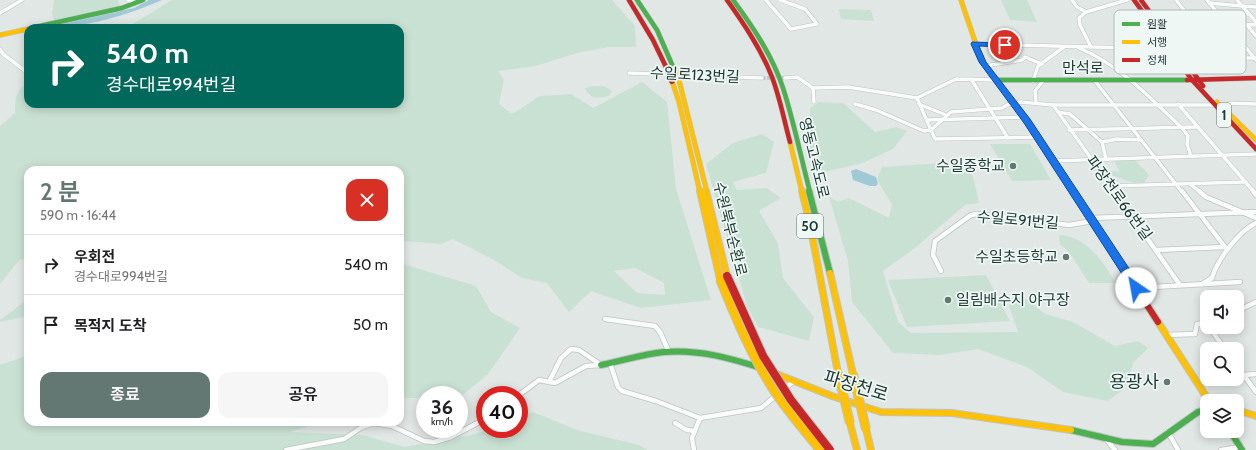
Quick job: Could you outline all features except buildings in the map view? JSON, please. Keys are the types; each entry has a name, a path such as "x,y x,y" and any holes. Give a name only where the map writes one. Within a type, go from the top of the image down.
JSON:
{"main road":[{"path":"46,24 136,3 143,0"},
{"name":"수원북부순환로","path":"629,0 676,81 679,102 735,316 757,360 783,404 820,450"},
{"name":"수원북부순환로","path":"637,0 658,30 670,69"},
{"name":"영동고속도로","path":"727,0 748,29 764,59 776,88 810,224 838,373 857,450"},
{"name":"영동고속도로","path":"733,0 755,30 770,57 783,88 818,223 871,450"},
{"path":"960,0 970,23 974,44 985,66 1024,117 1205,394"},
{"name":"1","path":"1134,0 1141,10"},
{"name":"1","path":"1141,0 1148,10"},
{"path":"0,35 24,29"},
{"name":"1","path":"1190,74 1204,94 1217,103 1256,149"},
{"name":"만석로","path":"996,80 1133,81 1256,78"},
{"name":"1","path":"1195,80 1256,140"},
{"name":"수원북부순환로","path":"724,278 763,356 791,400 830,450"},
{"name":"파장천로","path":"601,365 669,352 699,352 717,354 832,396 881,412 952,413 1071,430 1105,439 1144,445 1153,444 1168,432 1200,411"},
{"path":"1244,412 1256,416"},
{"path":"1235,438 1241,448"}],"street":[{"path":"0,13 22,0"},
{"path":"128,0 136,3"},
{"path":"766,0 791,29 817,24 804,9 780,0"},
{"path":"1072,0 1077,7 1086,12"},
{"path":"1091,47 1080,25 1079,18 1086,12 1127,0"},
{"path":"1176,0 1184,10"},
{"path":"1206,0 1215,10"},
{"path":"1237,0 1246,10"},
{"path":"1209,3 1256,7"},
{"path":"1246,11 1256,23"},
{"path":"1246,24 1256,23"},
{"path":"1246,24 1256,36"},
{"path":"974,44 1114,48"},
{"path":"985,66 1022,60 1026,57 1042,64 1064,47"},
{"path":"1077,47 1098,56 1114,67"},
{"path":"1246,47 1255,58"},
{"path":"0,49 3,54 24,70"},
{"name":"만석로","path":"1033,81 1037,68 1042,64"},
{"name":"수일로123번길","path":"628,73 762,78"},
{"path":"1123,74 1133,81 1182,128 1188,136 1187,144 1191,156"},
{"path":"785,78 797,77 813,88 848,87 917,98 956,80 996,80"},
{"path":"971,79 1008,138"},
{"path":"1036,102 1035,91 1043,81"},
{"path":"1095,81 1225,247 1156,250"},
{"path":"813,88 814,102"},
{"path":"917,98 936,139 1038,138"},
{"path":"855,104 876,110 924,131 931,130 946,115 954,111 1002,108 1014,103 1036,102 1053,105 1256,104"},
{"path":"919,104 946,115"},
{"path":"1178,104 1256,194"},
{"name":"파장천로66번길","path":"1053,105 1090,160 1112,186 1180,285"},
{"path":"1058,112 1070,114 1102,142 1106,159"},
{"path":"927,120 1024,117"},
{"path":"1069,130 1133,130 1197,127"},
{"path":"1102,142 1117,139 1141,140"},
{"path":"1053,161 1256,154"},
{"path":"1112,186 1246,182"},
{"path":"1190,184 1206,197 1245,212 1256,218"},
{"name":"수일로91번길","path":"941,271 933,255 935,241 939,236 971,215 977,214 1069,225 1092,219 1132,216 1256,212"},
{"path":"1202,284 1212,278 1216,265 1231,250 1248,227 1256,223"},
{"path":"1136,288 1240,282"},
{"path":"1244,308 1256,302"},
{"path":"605,319 655,326 660,332 669,352"},
{"path":"1166,335 1195,334 1197,324 1200,324"},
{"path":"549,382 561,358 571,349 579,350 601,365"},
{"path":"610,363 618,387 622,391 648,400 656,401 700,418 761,408 794,381"},
{"path":"528,388 539,380 555,383 586,366 601,365"},
{"path":"1244,375 1256,374"},
{"path":"1244,375 1256,392"},
{"path":"694,450 690,442 700,418"},
{"path":"675,423 687,430 695,431"},
{"path":"392,426 424,441 434,442 452,437 476,424"},
{"path":"286,450 344,439 365,426"},
{"path":"1168,432 1178,450"},
{"path":"1105,439 1115,450"},
{"path":"1221,450 1241,448"}],"green space":[{"path":"54,0 118,0 120,5 117,7 57,21 54,20 52,14"},
{"path":"172,0 612,0 635,26 636,47 608,47 577,53 536,66 498,71 504,79 499,104 512,114 540,96 571,94 593,108 642,82 667,102 676,189 711,300 641,308 591,291 569,312 547,283 522,278 496,261 453,239 441,244 404,241 404,166 24,166 24,260 20,259 0,284 0,126 15,113 16,100 20,89 24,86 24,108 404,108 404,24 133,24","holes":["635,268 664,283 665,295 637,293 614,271"]},
{"path":"1001,0 1027,0 1037,22 1010,20"},
{"path":"839,9 871,10 874,21 841,19"},
{"path":"604,86 612,91 609,96 601,98 595,97 589,94 585,88"},
{"path":"819,102 843,103 875,132 896,127 907,131 893,149 863,163 820,173 810,147 810,108"},
{"path":"762,134 774,142 766,173 733,182 737,190 767,188 781,198 759,211 778,243 783,278 814,317 809,341 758,327 747,306 706,164 733,143"},
{"path":"990,144 1030,144 1051,180 1012,181"},
{"path":"1135,160 1149,175 1144,183 1134,183 1111,175 1111,171 1120,172 1114,161"},
{"path":"958,162 973,176 979,203 965,205 915,248 883,271 898,322 911,333 1018,332 1009,306 1020,294 1045,314 1073,322 1115,346 1138,341 1148,348 1134,362 1123,390 1108,401 1063,392 1027,367 978,349 940,355 893,353 852,302 848,261 829,197 838,202 849,198 889,218 892,204 877,180 882,167"},
{"path":"1059,235 1069,236 1086,245 1100,259 1116,283 1089,283 1069,252 1060,244"},
{"path":"404,264 476,286 491,312 520,328 488,374 468,391 468,386 416,386 416,398 404,398"},
{"name":"일림배수지 야구장","path":"986,275 1010,321 907,327 888,280"},
{"path":"24,302 24,317 0,322 0,320"},
{"path":"24,356 24,426 310,426 290,432 363,435 404,447 454,438 468,438 468,435 476,434 476,438 528,438 528,414 533,412 577,430 639,445 648,450 0,450 0,365"}],"water":[{"path":"149,0 162,0 134,11 104,20 85,24 62,24 134,8"},
{"path":"856,169 876,177 878,184 876,186 870,186 853,180 851,171"}],"tunnel":[{"path":"762,78 785,78"}],"traffic: fast":[{"path":"49,24 122,8 143,0"},
{"path":"637,0 657,30 674,69"},
{"path":"733,0 755,30 770,57 783,88 830,273"},
{"path":"996,80 1187,80"},
{"path":"601,365 648,354 677,351 714,355 761,368"},
{"path":"1071,430 1132,444 1153,444 1200,411"},
{"path":"1234,438 1242,450"}],"traffic: slow":[{"path":"961,0 982,62 1027,121 1075,194"},
{"path":"0,35 24,30"},
{"path":"674,69 679,80"},
{"path":"679,80 727,276"},
{"path":"672,81 679,102 720,279"},
{"path":"1217,102 1256,140"},
{"path":"790,142 810,224 838,373"},
{"path":"830,273 853,374"},
{"path":"720,279 744,336 765,376 784,405 820,450"},
{"path":"1158,322 1204,394"},
{"path":"774,373 832,396 881,412 952,413 1071,430"},
{"path":"838,373 850,423"},
{"path":"853,374 866,429"},
{"path":"1244,412 1256,416"},
{"path":"850,423 857,450"},
{"path":"866,429 871,450"}],"traffic: jam":[{"path":"629,0 653,40 667,69"},
{"path":"727,0 755,43 767,65 778,95 790,142"},
{"path":"1134,0 1141,10"},
{"path":"1141,0 1148,10"},
{"path":"667,69 672,81"},
{"path":"1188,74 1256,149"},
{"path":"1194,74 1203,86"},
{"path":"1187,80 1256,78"},
{"path":"1075,194 1158,322"},
{"path":"727,276 763,356 791,400 830,450"}],"place":[{"name":"수일중학교","path":"1013,166"},
{"name":"수일초등학교","path":"1066,257"},
{"name":"일림배수지 야구장","path":"948,300"},
{"name":"용광사","path":"1167,382"}],"route":[{"path":"1005,45 974,44 982,62 1027,121 1136,288"}]}
